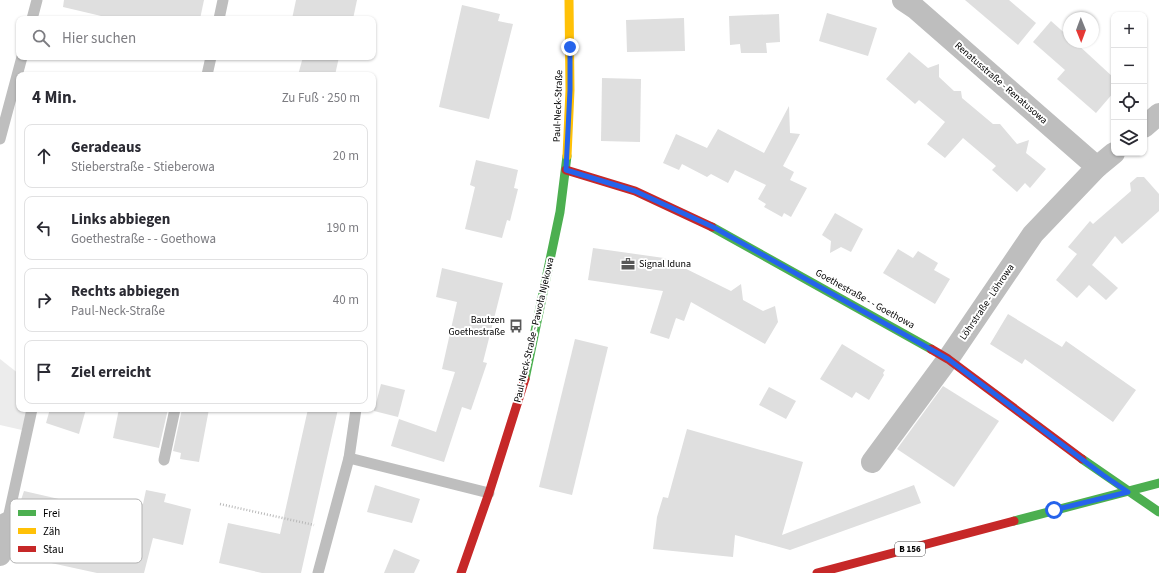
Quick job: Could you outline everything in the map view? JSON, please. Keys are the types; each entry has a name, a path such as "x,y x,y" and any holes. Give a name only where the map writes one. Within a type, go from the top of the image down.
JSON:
{"street":[{"name":"Paul-Neck-Straße","path":"560,212 566,170 570,90 569,0"},
{"name":"Renatusstraße - Renatusowa","path":"903,0 915,8 1097,167"},
{"path":"1147,124 1159,114"},
{"name":"Löhrstraße - Löhrowa","path":"872,462 948,359 1033,234 1097,167 1111,155"},
{"name":"Goethestraße - - Goethowa","path":"566,170 635,191 715,228 948,359 1103,475 1159,512"},
{"name":"Paul-Neck-Straße - Pawoła Njekowa","path":"461,573 489,493 522,390 543,298 560,212"},
{"name":"B 156","path":"817,573 1159,483"},
{"path":"0,555 7,523"}],"lane":[{"path":"33,16 37,0"},
{"path":"220,16 223,0"},
{"path":"18,72 21,60"},
{"path":"208,72 210,60"},
{"path":"0,139 16,79"},
{"path":"12,499 31,412"},
{"path":"164,460 174,412"},
{"path":"318,573 349,458 356,412"},
{"path":"349,458 489,493"},
{"path":"7,523 10,509"}],"path":[{"path":"220,504 330,529"}],"shaded area":[{"path":"0,359 16,372 16,412 26,412 22,430 0,425"}],"building":[{"path":"64,0 204,0 201,16 101,16 63,7"},
{"path":"296,0 357,0 354,16 293,16"},
{"path":"965,0 1009,0 1036,23 1018,45"},
{"path":"462,5 500,14 498,21 513,24 489,119 439,107"},
{"path":"827,13 877,28 868,56 819,41"},
{"path":"779,14 780,42 766,43 767,53 741,53 740,44 730,45 729,16"},
{"path":"684,18 685,51 627,52 626,20"},
{"path":"1051,21 1063,32 1063,48 1082,48 1111,75 1111,96 1096,113 1057,79 1065,70 1033,42"},
{"path":"909,52 928,68 939,64 939,77 954,91 961,91 962,98 993,124 1000,124 1017,144 1029,140 1026,153 1046,169 1030,188 1025,183 1017,192 992,170 996,166 963,138 945,158 927,144 945,122 919,100 915,104 886,79"},
{"path":"302,60 338,60 336,72 299,72"},
{"path":"602,78 641,79 640,142 601,141"},
{"path":"789,106 790,133 800,134 783,166 794,172 790,180 807,188 791,217 784,213 782,217 764,207 766,204 758,199 766,185 735,170 728,183 711,174 707,177 682,164 679,170 663,163 676,134 707,148 718,129 764,153"},
{"path":"476,160 518,170 514,188 518,189 510,221 507,220 502,238 465,229 475,187 470,185"},
{"path":"1137,177 1144,177 1159,194 1159,211 1122,244 1115,236 1092,265 1118,288 1106,300 1089,285 1077,298 1056,280 1077,254 1068,247 1090,221 1093,224 1131,191 1130,183"},
{"path":"835,213 863,229 851,252 841,247 830,253 831,241 822,235"},
{"path":"593,248 664,258 731,291 741,284 743,300 763,311 775,306 778,322 765,344 691,302 684,321 676,318 669,339 650,333 663,291 588,280"},
{"path":"898,249 913,258 918,251 938,263 934,270 950,279 935,304 883,273"},
{"path":"442,268 503,283 483,362 487,363 471,410 462,407 444,462 391,446 399,419 436,432 455,372 442,369 457,302 436,297"},
{"path":"1008,314 1062,347 1066,341 1136,390 1113,422 1025,359 1022,364 990,344"},
{"path":"575,339 608,347 572,495 539,487"},
{"path":"842,344 885,370 883,373 884,375 869,400 856,392 852,398 820,379"},
{"path":"381,384 405,390 398,417 376,412 376,403"},
{"path":"943,386 999,421 954,487 897,449"},
{"path":"769,387 796,401 786,419 759,405"},
{"path":"49,412 85,412 79,434 46,423"},
{"path":"118,412 167,412 159,448 113,438"},
{"path":"181,412 208,412 199,462 180,459 181,453 173,451"},
{"path":"307,412 337,412 301,573 262,573 219,563 228,523 280,534"},
{"path":"687,429 803,462 782,535 914,485 921,503 790,550 735,535 733,557 653,549 657,517 663,497 668,498"},
{"path":"375,485 420,499 412,523 367,512"},
{"path":"146,490 166,494 164,502 191,509 183,545 153,538 144,573 97,573 51,563 142,563 143,504"},
{"path":"24,491 59,499 21,499"},
{"path":"394,549 420,560 414,573 384,573"}],"traffic: fast":[{"path":"525,379 560,212 567,156"},
{"path":"712,227 931,349"},
{"path":"1082,459 1159,512"},
{"path":"1014,521 1159,483"}],"traffic: slow":[{"path":"567,156 570,90 569,0"}],"traffic: jam":[{"path":"566,170 635,191 712,227"},
{"path":"931,349 948,359 1082,459"},
{"path":"461,573 489,493 525,379"},
{"path":"817,573 1014,521"}],"place":[{"name":"Signal Iduna","path":"628,264"},
{"name":"Bautzen Goethestraße","path":"516,326"}],"route":[{"path":"570,47 570,90 566,170 635,191 715,228 948,359 1128,492 1054,510"}]}
